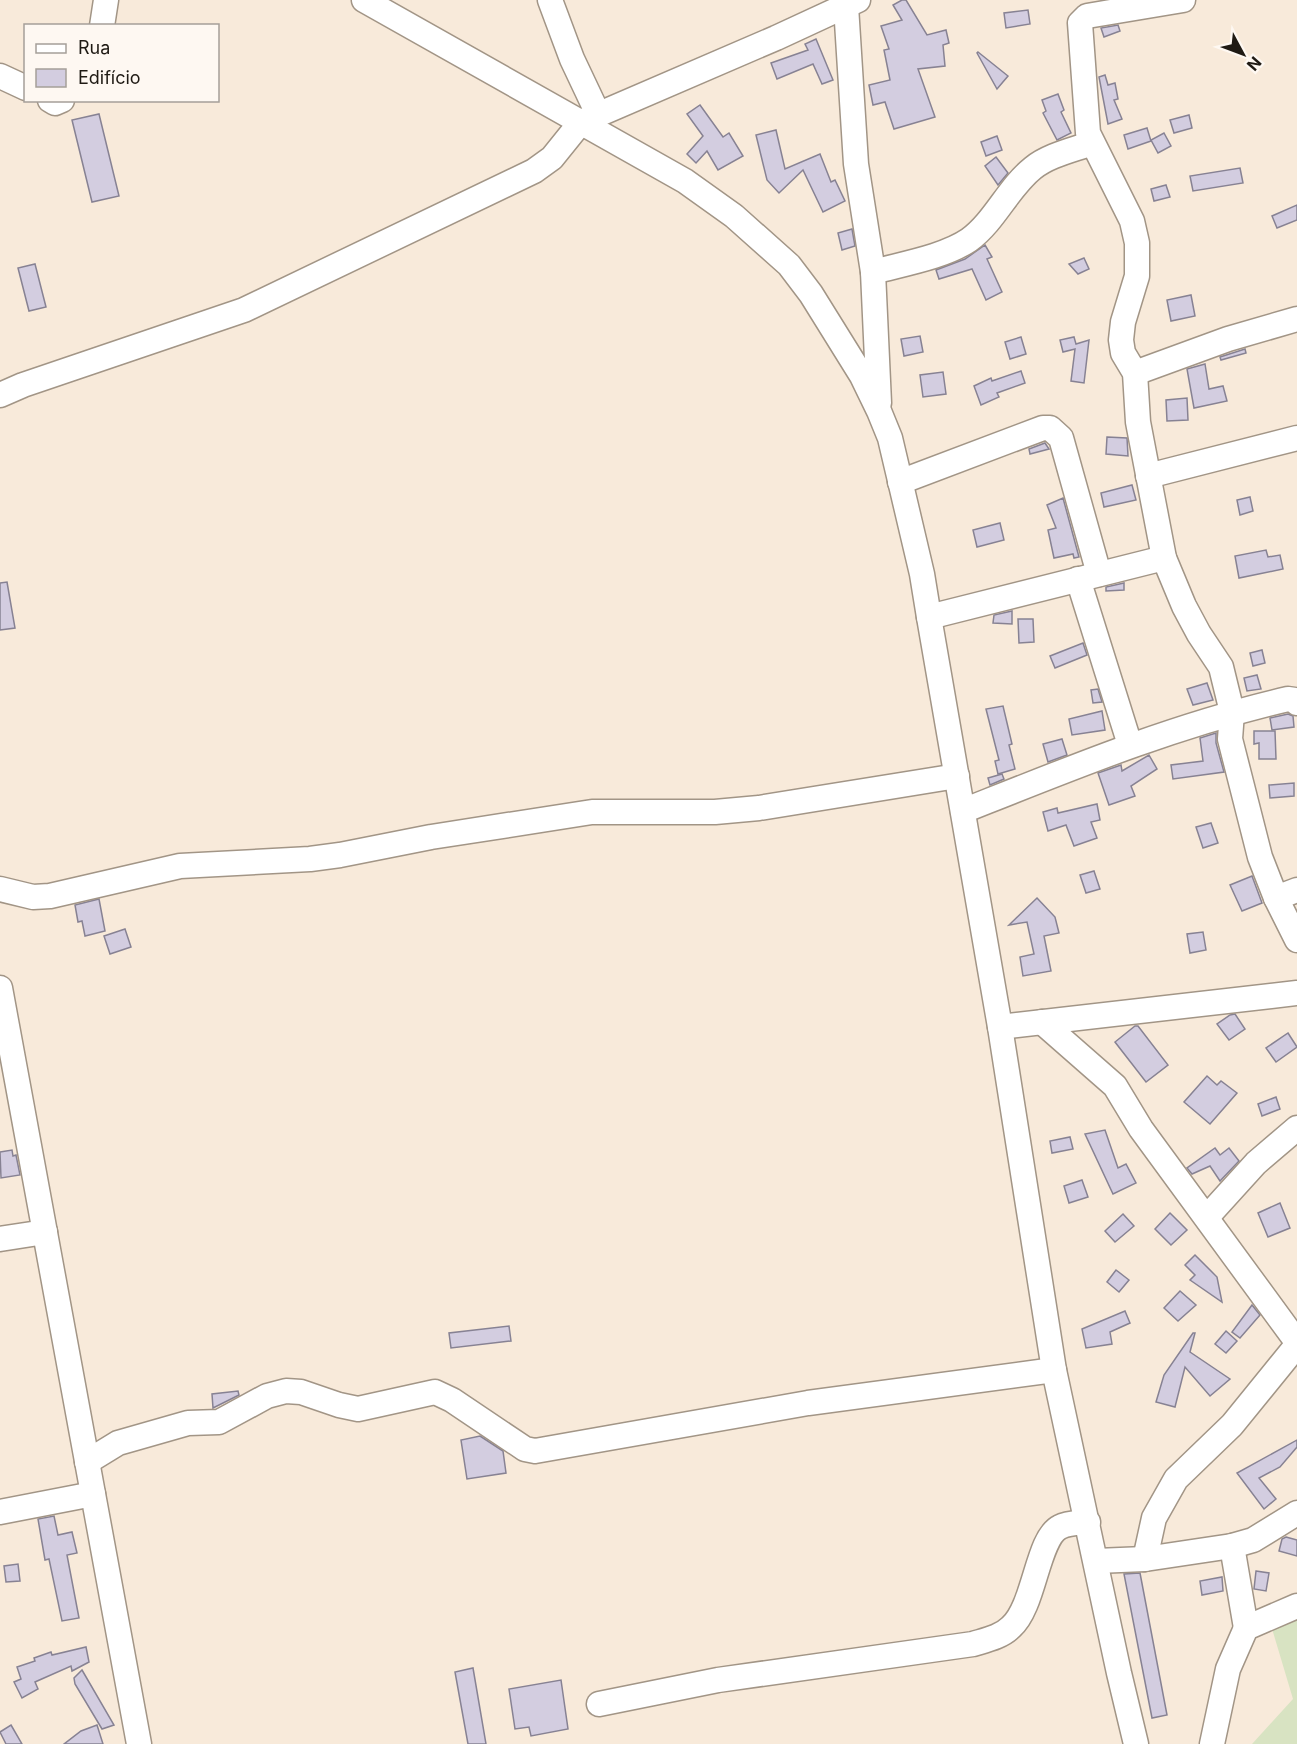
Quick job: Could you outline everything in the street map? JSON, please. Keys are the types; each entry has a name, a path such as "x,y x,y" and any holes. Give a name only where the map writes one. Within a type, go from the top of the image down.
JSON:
{"street":[{"path":"102,24 106,0"},
{"path":"364,0 589,118 734,216 789,265 811,294 879,411 890,438 922,574 1000,1027 1054,1370 1136,1744"},
{"path":"550,0 572,59 589,118"},
{"path":"1183,0 1087,15 1080,22 1086,122 1092,143 1132,221 1137,243 1137,276 1121,340 1124,353 1135,373 1138,422 1164,558 1184,606 1221,667 1232,712 1230,739 1232,749 1260,857 1286,894 1297,940"},
{"path":"0,395 254,305 534,171 552,158 589,118 852,3 856,164 873,272 879,411"},
{"path":"0,76 24,87"},
{"path":"873,272 938,254 967,241 987,224 1032,168 1047,159 1092,143"},
{"path":"1135,373 1228,339 1297,320"},
{"path":"900,482 1043,428 1050,428 1061,438 1088,576 1130,745"},
{"path":"1148,476 1297,438"},
{"path":"930,617 1164,558"},
{"path":"963,811 1130,745 1232,712 1288,699 1295,700 1297,703"},
{"path":"0,889 33,897 50,896 180,866 310,859 431,837 592,812 715,812 759,808 957,776"},
{"path":"0,990 139,1744"},
{"path":"1000,1027 1297,993"},
{"path":"1042,1022 1115,1086 1141,1129 1297,1344 1232,1425 1176,1479 1154,1518 1145,1559"},
{"path":"1207,1217 1256,1163 1297,1128"},
{"path":"0,1239 45,1232"},
{"path":"87,1462 118,1443 188,1423 219,1422 267,1396 286,1390 301,1392 358,1409 435,1392 525,1449 535,1451 808,1403 1054,1370"},
{"path":"0,1512 93,1494"},
{"path":"1096,1561 1145,1559 1233,1546 1253,1540 1297,1513"},
{"path":"599,1704 718,1680 973,1644 997,1636 1012,1627 1026,1606 1050,1536 1059,1527 1088,1522"},
{"path":"1212,1744 1228,1669 1246,1628 1233,1546"},
{"path":"1246,1628 1297,1606"}],"green space":[{"path":"1297,1613 1297,1744 1252,1744 1293,1699 1270,1622"}],"building":[{"path":"906,0 927,35 946,30 949,43 943,45 945,66 918,69 935,117 894,129 885,102 873,105 869,85 890,80 884,50 889,49 881,26 902,20 893,5"},
{"path":"1028,10 1030,24 1006,28 1004,13"},
{"path":"1118,25 1120,31 1104,37 1101,28"},
{"path":"816,39 833,80 822,84 813,64 777,79 771,63 808,50 805,44"},
{"path":"977,53 1008,76 997,89"},
{"path":"1105,75 1108,85 1115,83 1118,99 1114,100 1122,119 1108,124 1099,77"},
{"path":"1058,94 1064,110 1061,112 1071,133 1057,140 1043,113 1046,111 1042,100"},
{"path":"700,105 723,137 729,133 743,156 718,170 707,151 696,163 687,154 703,136 687,114"},
{"path":"99,114 119,196 92,202 72,120"},
{"path":"1189,115 1192,128 1174,133 1170,120"},
{"path":"1147,128 1151,141 1128,149 1124,135"},
{"path":"776,130 785,169 820,154 831,182 835,180 845,201 823,212 803,170 779,193 767,180 756,135"},
{"path":"1164,133 1171,146 1158,153 1151,140"},
{"path":"997,136 1002,150 986,156 981,142"},
{"path":"996,157 1008,173 998,185 985,166"},
{"path":"1240,168 1243,183 1193,191 1190,176"},
{"path":"1166,185 1170,197 1154,201 1151,189"},
{"path":"1297,205 1297,220 1277,228 1272,216"},
{"path":"852,229 855,246 842,250 838,233"},
{"path":"985,245 992,257 987,259 1002,292 986,300 972,269 939,279 936,270 965,259"},
{"path":"1084,258 1089,269 1078,274 1069,264"},
{"path":"35,264 46,307 29,311 18,268"},
{"path":"1191,295 1195,316 1171,321 1167,300"},
{"path":"920,336 923,352 904,356 901,339"},
{"path":"1021,337 1026,354 1010,359 1005,342"},
{"path":"1074,337 1076,344 1089,340 1084,383 1071,381 1075,349 1063,352 1060,340"},
{"path":"1245,349 1246,353 1221,360 1220,357"},
{"path":"1205,364 1209,389 1223,386 1227,401 1194,408 1187,369"},
{"path":"1021,371 1025,383 997,393 999,397 981,405 974,386 991,378 992,381"},
{"path":"943,372 946,394 923,397 920,375"},
{"path":"1187,398 1188,420 1167,421 1166,400"},
{"path":"1107,437 1127,438 1128,456 1106,454"},
{"path":"1045,443 1049,449 1030,454 1029,449"},
{"path":"1132,485 1136,500 1104,507 1101,493"},
{"path":"1250,497 1253,511 1240,515 1237,500"},
{"path":"1063,498 1079,557 1074,558 1073,554 1054,558 1048,530 1056,528 1047,505"},
{"path":"1000,523 1004,540 977,547 973,530"},
{"path":"1266,550 1268,557 1280,555 1283,569 1239,578 1235,556"},
{"path":"7,582 15,628 0,630 0,583"},
{"path":"1124,583 1124,590 1106,591 1106,587"},
{"path":"1012,611 1012,624 993,623 994,615"},
{"path":"1018,619 1033,619 1034,642 1019,643"},
{"path":"1083,643 1087,655 1055,668 1050,656"},
{"path":"1262,650 1265,663 1253,666 1250,653"},
{"path":"1257,675 1261,689 1247,691 1244,678"},
{"path":"1207,683 1213,700 1193,705 1187,689"},
{"path":"1098,689 1102,702 1093,703 1091,690"},
{"path":"1003,706 1015,769 998,774 995,761 999,760 986,709"},
{"path":"1102,711 1105,730 1072,735 1069,719"},
{"path":"1288,714 1293,716 1294,727 1272,730 1270,718"},
{"path":"1254,731 1275,731 1276,759 1259,759 1259,743 1254,744"},
{"path":"1216,733 1216,743 1224,772 1173,779 1171,765 1203,761 1200,738"},
{"path":"1062,739 1067,755 1048,762 1043,744"},
{"path":"1149,755 1157,769 1131,786 1135,796 1109,805 1098,773 1121,765 1122,771"},
{"path":"1002,774 1004,779 990,785 988,778"},
{"path":"1294,783 1294,796 1270,798 1269,785"},
{"path":"1097,804 1100,820 1091,822 1097,838 1074,846 1066,825 1048,831 1043,812 1057,808 1058,813"},
{"path":"1211,823 1218,843 1203,848 1196,827"},
{"path":"1094,871 1100,889 1086,893 1080,875"},
{"path":"1252,876 1262,903 1242,911 1230,885"},
{"path":"1037,898 1055,917 1059,933 1044,936 1051,971 1023,976 1020,957 1034,954 1027,922 1009,925"},
{"path":"99,899 105,931 85,936 82,921 78,922 75,905"},
{"path":"125,929 131,947 110,954 104,936"},
{"path":"1203,932 1206,950 1190,953 1187,934"},
{"path":"1235,1014 1245,1029 1229,1040 1217,1024"},
{"path":"1138,1026 1168,1065 1146,1082 1115,1042"},
{"path":"1288,1033 1297,1047 1276,1062 1266,1048"},
{"path":"1207,1076 1217,1085 1221,1081 1237,1093 1210,1124 1184,1102"},
{"path":"1276,1097 1280,1109 1262,1116 1258,1104"},
{"path":"1105,1130 1118,1168 1126,1164 1136,1183 1113,1194 1085,1134"},
{"path":"1070,1137 1073,1149 1052,1153 1050,1141"},
{"path":"1215,1148 1220,1155 1229,1148 1239,1161 1220,1181 1210,1166 1192,1174 1187,1168"},
{"path":"12,1150 13,1156 16,1155 20,1175 1,1178 0,1152"},
{"path":"1082,1180 1088,1197 1069,1203 1064,1186"},
{"path":"1280,1203 1290,1228 1268,1237 1258,1213"},
{"path":"1170,1213 1187,1230 1171,1245 1155,1229"},
{"path":"1123,1214 1134,1226 1115,1242 1105,1231"},
{"path":"1195,1255 1217,1277 1222,1302 1190,1280 1195,1275 1185,1265"},
{"path":"1116,1270 1129,1280 1119,1292 1107,1282"},
{"path":"1180,1291 1196,1305 1178,1321 1164,1308"},
{"path":"1252,1305 1260,1315 1240,1338 1232,1332"},
{"path":"1125,1311 1130,1323 1110,1332 1112,1344 1086,1348 1082,1329"},
{"path":"509,1326 511,1341 451,1348 449,1333"},
{"path":"1226,1331 1237,1341 1226,1353 1215,1344"},
{"path":"1195,1333 1190,1352 1230,1379 1210,1396 1185,1367 1175,1407 1156,1402 1164,1375"},
{"path":"238,1391 239,1395 213,1408 212,1394"},
{"path":"480,1436 503,1451 506,1473 467,1479 461,1440"},
{"path":"1297,1440 1297,1447 1280,1467 1259,1478 1276,1499 1264,1509 1237,1473"},
{"path":"54,1516 58,1535 72,1532 77,1553 67,1555 79,1618 62,1621 49,1559 45,1560 38,1519"},
{"path":"1286,1537 1297,1540 1297,1556 1279,1551 1282,1539"},
{"path":"18,1564 20,1581 6,1582 4,1566"},
{"path":"1256,1571 1269,1573 1266,1591 1254,1589"},
{"path":"1140,1573 1167,1715 1152,1718 1124,1574"},
{"path":"1222,1577 1223,1591 1202,1595 1200,1581"},
{"path":"86,1647 89,1662 72,1671 71,1666 35,1682 38,1689 22,1698 14,1682 21,1679 17,1667 51,1652 52,1655"},
{"path":"473,1668 486,1744 468,1744 455,1672"},
{"path":"82,1670 114,1725 102,1729 75,1684 74,1678"},
{"path":"561,1680 568,1729 531,1736 529,1727 515,1729 509,1689"},
{"path":"11,1725 22,1744 6,1744 0,1732"},
{"path":"97,1725 103,1744 64,1744 81,1731"}]}
